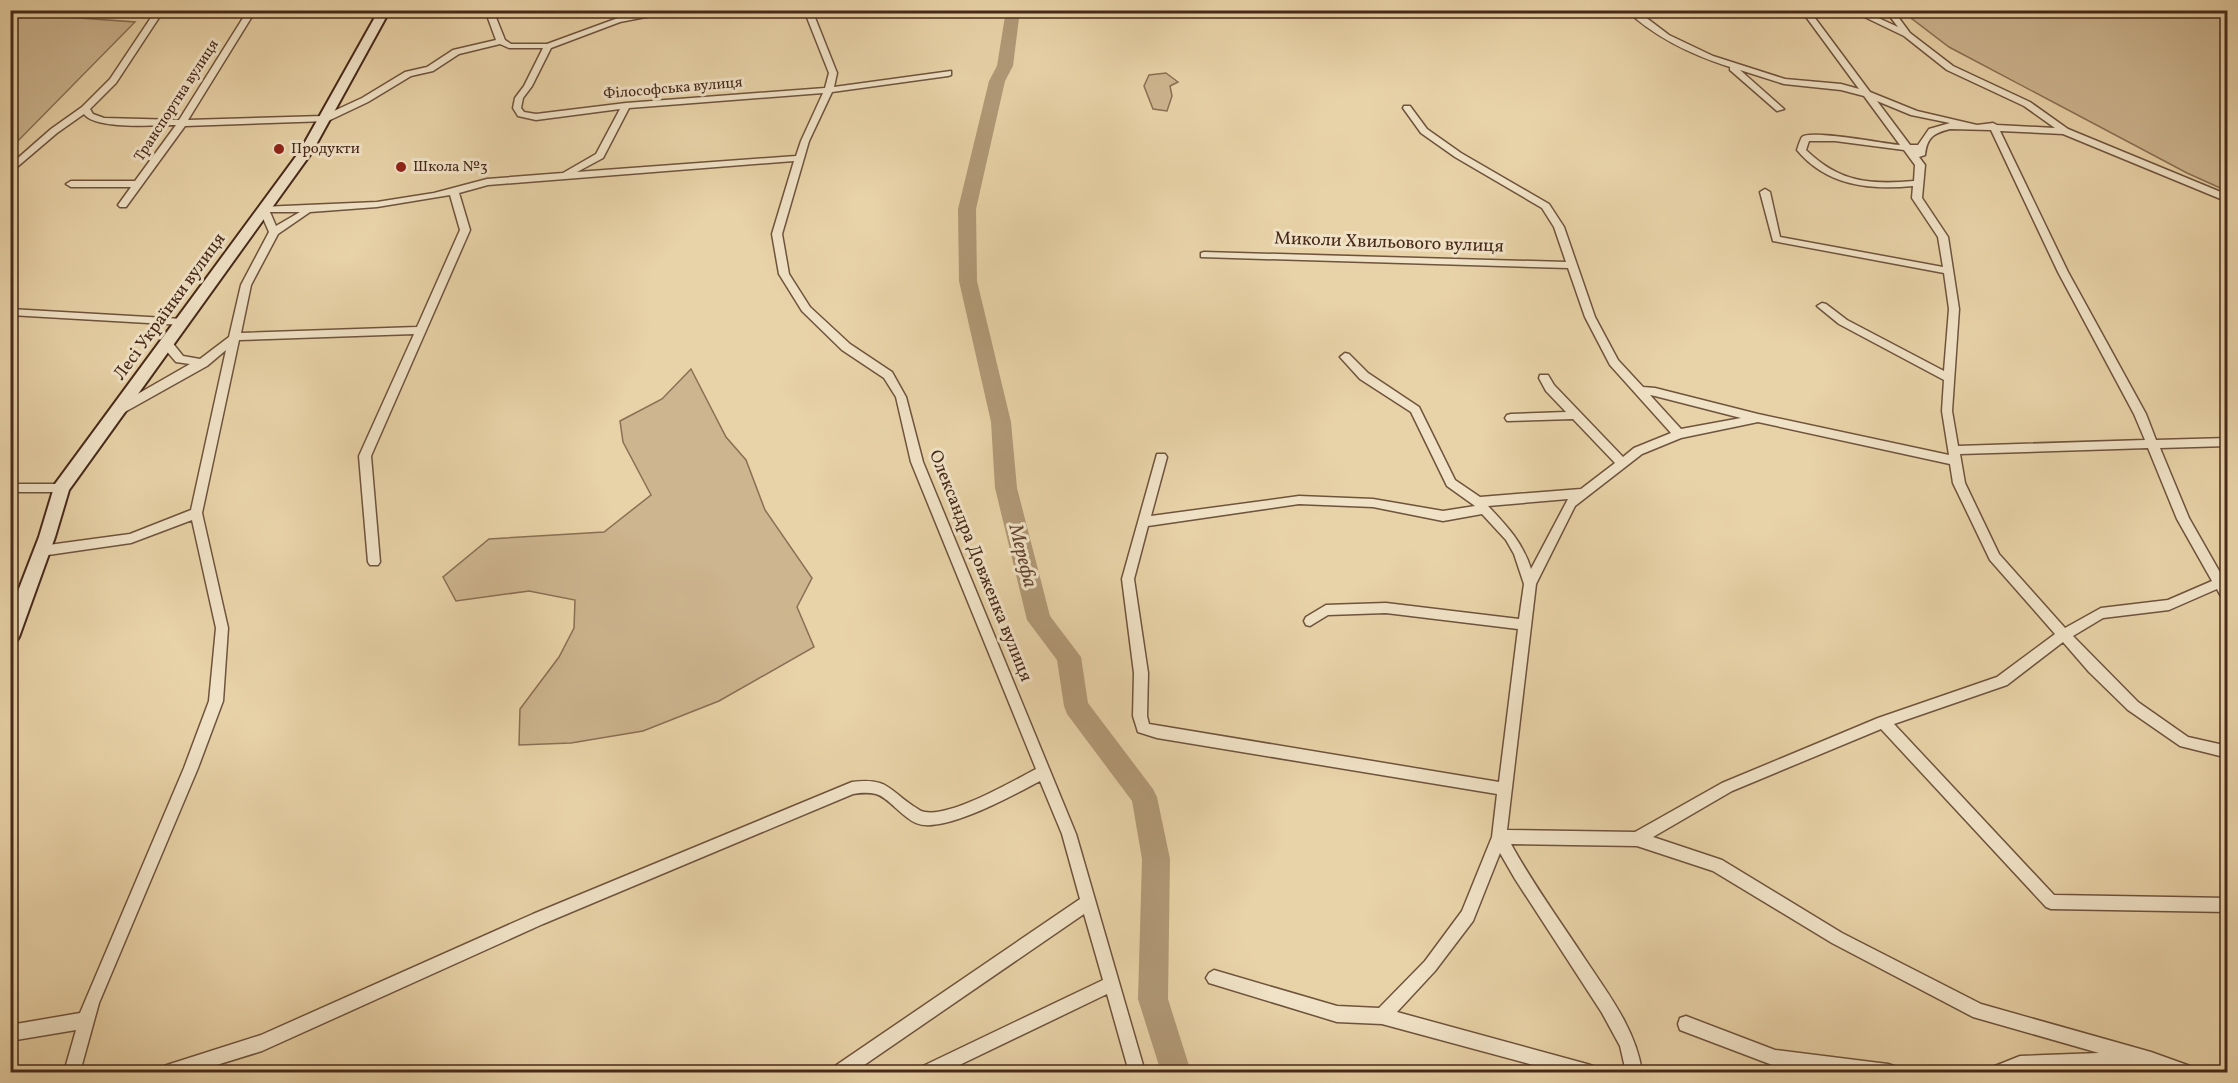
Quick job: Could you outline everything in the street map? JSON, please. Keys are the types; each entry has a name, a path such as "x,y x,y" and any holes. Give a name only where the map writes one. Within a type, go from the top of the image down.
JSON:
{"street":[{"path":"10,170 54,131 85,109 113,81 160,10"},
{"name":"Транспортна вулиця","path":"123,205 182,123 252,10"},
{"name":"Лесі Українки вулиця","path":"10,637 61,488 306,152 386,10"},
{"path":"489,10 501,41 509,46 548,46 618,20 678,10"},
{"name":"Олександра Довженка вулиця","path":"808,10 833,73 829,90 805,141 777,234 784,274 806,309 846,347 888,375 901,397 917,462 1069,834 1137,1072"},
{"path":"1630,10 1666,37 1737,70 1780,109"},
{"path":"1646,22 1647,10"},
{"path":"1805,10 1920,165"},
{"path":"1854,10 1907,35 1950,68 2027,104 2065,131 2228,199"},
{"path":"1889,10 1907,35"},
{"path":"54,131 73,124 103,121 182,123 325,118 365,100 408,74 430,69 456,52 501,41"},
{"name":"Філософська вулиця","path":"548,46 528,86 519,98 517,108 521,114 536,117 626,105 829,90 948,73"},
{"path":"1711,58 1784,81 1840,87 1868,94 1914,113 1974,126"},
{"path":"564,176 600,156 626,105"},
{"path":"1407,108 1424,131 1458,155 1546,206 1559,227 1590,317 1614,362 1678,434"},
{"path":"85,109 90,116 103,121"},
{"path":"2065,131 1993,126 1950,126 1932,131 1922,147 1917,198 1943,237 1954,309 1947,411 1959,483 1994,557 2064,635 2133,706 2185,742 2228,752"},
{"path":"1993,126 2063,272 2140,414 2183,519 2223,580 2228,598"},
{"path":"1918,183 1878,187 1848,181 1815,165 1801,150 1806,138 1826,137 1908,149 1922,147"},
{"path":"274,232 264,209 310,210 454,193 487,182 800,158"},
{"path":"71,184 138,184"},
{"path":"1765,192 1776,239 1948,271"},
{"path":"374,562 365,456 465,230 454,193"},
{"path":"72,1072 91,1003 191,768 216,701 222,628 196,513 246,285 274,232 291,219 310,210"},
{"name":"Миколи Хвильового вулиця","path":"1203,255 1573,265"},
{"path":"1822,306 1844,322 1949,378"},
{"path":"10,312 183,322"},
{"path":"118,411 201,363 236,337 421,330"},
{"path":"167,344 180,359 201,363 228,364"},
{"path":"1345,357 1364,376 1415,410 1451,483 1481,506 1510,537 1520,553 1530,584"},
{"path":"1545,378 1550,388 1622,463"},
{"path":"1642,392 1655,392 1758,418 1955,456 2152,443 2228,442"},
{"path":"1511,418 1576,415"},
{"path":"1382,1016 1430,966 1468,916 1500,837 1530,584 1570,503 1638,451 1678,434 1758,418"},
{"path":"1161,456 1128,579 1141,673 1140,716 1143,728 1504,789"},
{"path":"10,488 61,488"},
{"path":"1143,522 1299,500 1373,503 1443,516 1481,506 1584,492"},
{"path":"41,551 131,538 196,513"},
{"path":"1637,839 1726,787 1883,722 2002,681 2064,635 2101,613 2169,605 2223,580"},
{"path":"1310,621 1326,610 1386,608 1525,625"},
{"path":"1883,722 2051,902 2228,905"},
{"path":"170,1072 262,1043 538,918 852,789 873,785 888,791 903,807 924,819 948,817 1044,772"},
{"path":"1500,837 1637,839 1718,865 1838,938 1979,1011 2151,1060 2184,1072"},
{"path":"1500,837 1520,874 1608,1007 1628,1044 1634,1072"},
{"path":"840,1072 1089,902"},
{"path":"1214,978 1337,1014 1382,1016 1587,1072"},
{"path":"929,1072 1112,984"},
{"path":"10,1033 86,1020"},
{"path":"1686,1024 1775,1058 1888,1072"},
{"path":"2001,1072 2020,1064 2151,1060"}],"shaded area":[{"path":"11,10 41,11 38,15 135,22 11,148"},
{"path":"1905,11 2227,11 2227,191 2187,173 1949,47 1907,15"},
{"path":"1166,73 1178,82 1170,86 1172,96 1167,111 1153,109 1144,86 1149,75"},
{"path":"691,369 726,437 746,460 765,510 812,578 797,607 814,647 719,701 643,731 571,743 519,745 520,709 559,657 574,628 575,600 529,591 456,601 443,577 489,539 604,532 651,495 623,442 620,421 662,399"}],"waterway":[{"name":"Мерефа","path":"1013,10 1005,66 997,81 967,209 968,281 1001,422 1006,488 1039,620 1069,657 1076,706 1144,797 1156,859 1153,999 1176,1072"}],"place":[{"name":"Продукти","path":"279,149"},
{"name":"Школа №3","path":"401,167"}]}
